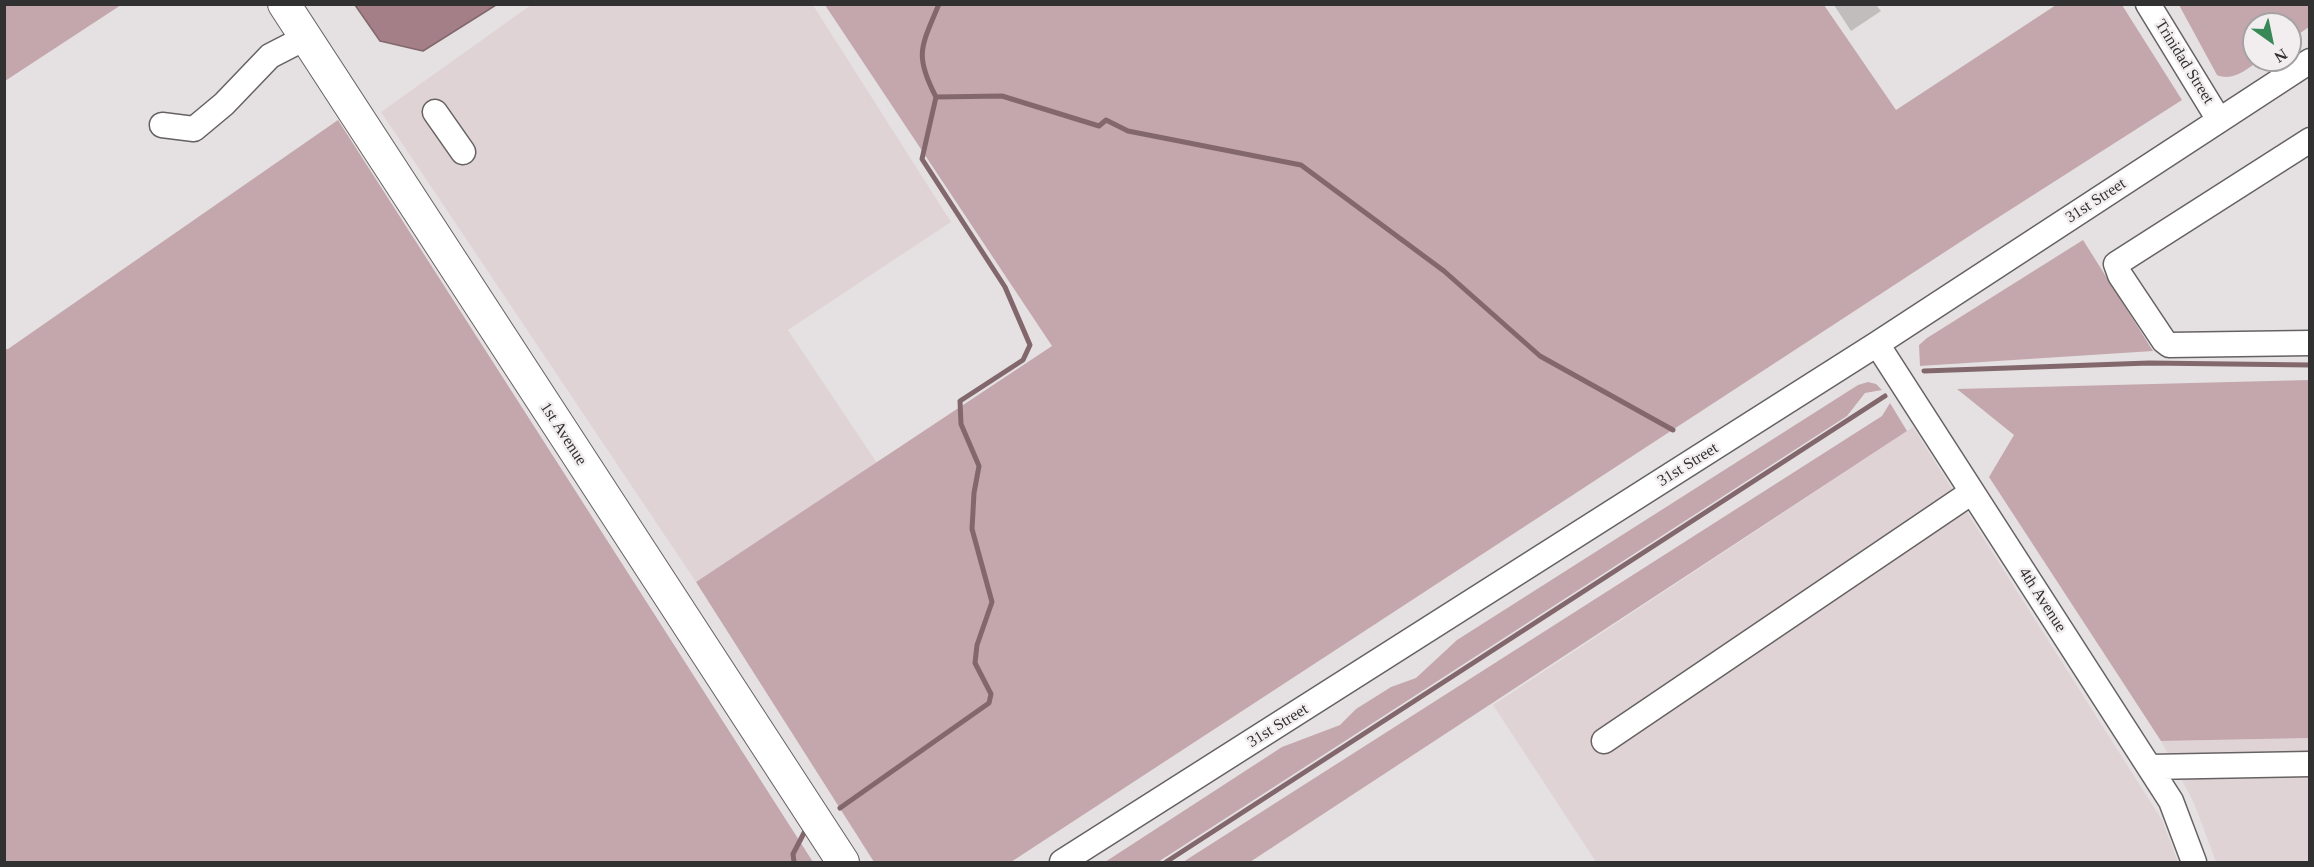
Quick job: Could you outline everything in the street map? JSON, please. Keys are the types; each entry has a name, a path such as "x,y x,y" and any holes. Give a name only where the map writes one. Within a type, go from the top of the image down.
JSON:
{"main road":[{"name":"1st Avenue","path":"284,4 843,862"}],"street":[{"name":"Trinidad Street","path":"2148,4 2219,120"},
{"path":"162,125 194,129 224,104 270,56 305,38"},
{"name":"31st Street","path":"1062,862 1877,344 2310,61"},
{"path":"435,112 463,152"},
{"path":"2310,140 2116,264 2133,294 2169,345 2310,343"},
{"name":"4th Avenue","path":"1877,344 2171,801 2194,862"},
{"path":"1604,741 1972,492"},
{"path":"2150,768 2310,764"}],"shaded area":[{"path":"5,4 121,4 121,5 5,81"},
{"path":"355,5 496,5 423,51 380,41"},
{"path":"531,5 813,5 951,222 788,330 877,463 696,582 381,112"},
{"path":"825,5 1824,5 1896,110 2056,5 2122,5 2182,100 1977,231 1011,862 874,862 696,582 1052,346"},
{"path":"2179,5 2309,5 2309,27 2302,32 2302,12 2242,12 2243,72 2229,77 2217,75"},
{"path":"338,120 813,862 5,862 5,349"},
{"path":"2083,240 2153,351 1920,366 1919,345 1927,338"},
{"path":"2309,380 2309,738 2161,741 1989,477 2014,435 1957,389"},
{"path":"1868,382 1876,384 1882,390 1865,393 1847,416 1158,862 1105,862 1282,747 1340,725 1356,709 1391,687 1416,678 1457,640 1858,385"},
{"path":"1890,403 1907,431 1250,862 1183,862 1882,416"},
{"path":"1913,427 2162,820 2178,862 1596,862 1493,705"},
{"path":"2309,738 2309,862 2216,862 2194,803 2161,741"}],"building":[{"path":"1834,5 1876,5 1881,11 1851,31"}],"waterway":[{"path":"936,97 925,71 922,51 939,4"},
{"path":"840,808 989,703 991,694 975,663 977,645 992,602 972,529 974,493 979,466 961,424 960,401 1023,360 1030,345 1005,287 922,159 936,97 1002,96 1099,126 1106,120 1128,131 1301,165 1444,271 1540,356 1673,430"},
{"path":"1924,371 2149,363 2310,365"},
{"path":"1166,862 1885,396"},
{"path":"794,862 793,854 805,831"}]}
